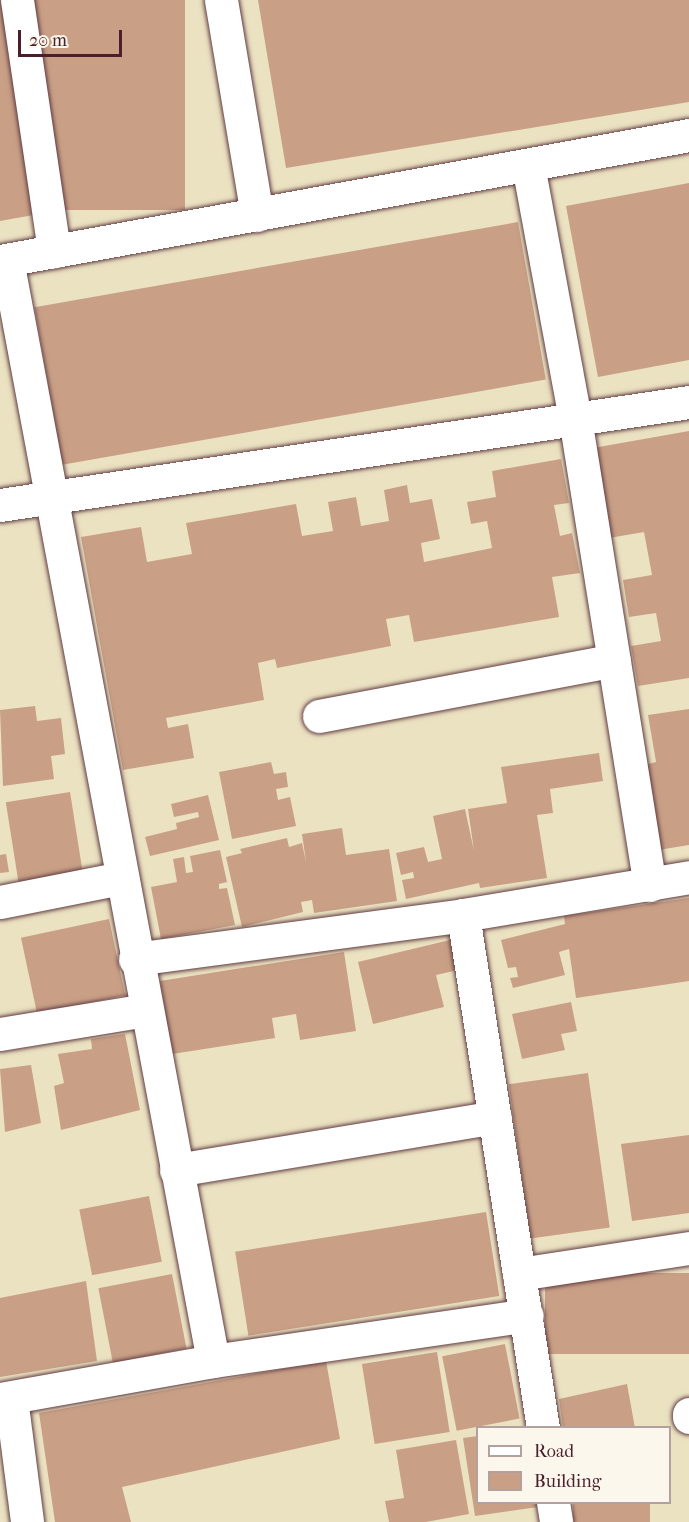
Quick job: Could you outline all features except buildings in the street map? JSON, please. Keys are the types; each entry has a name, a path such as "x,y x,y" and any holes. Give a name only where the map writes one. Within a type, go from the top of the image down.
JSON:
{"street":[{"path":"17,0 54,251"},
{"path":"220,0 256,214"},
{"path":"213,1360 4,260 689,135"},
{"path":"528,165 575,418 650,885"},
{"path":"0,505 689,402"},
{"path":"319,716 614,660"},
{"path":"135,959 463,915 689,877"},
{"path":"0,902 121,878"},
{"path":"463,915 543,1426"},
{"path":"0,1034 146,1010"},
{"path":"176,1170 495,1117"},
{"path":"519,1274 689,1248"},
{"path":"27,1522 5,1399 213,1360 527,1315"},
{"path":"553,1504 556,1522"}]}
